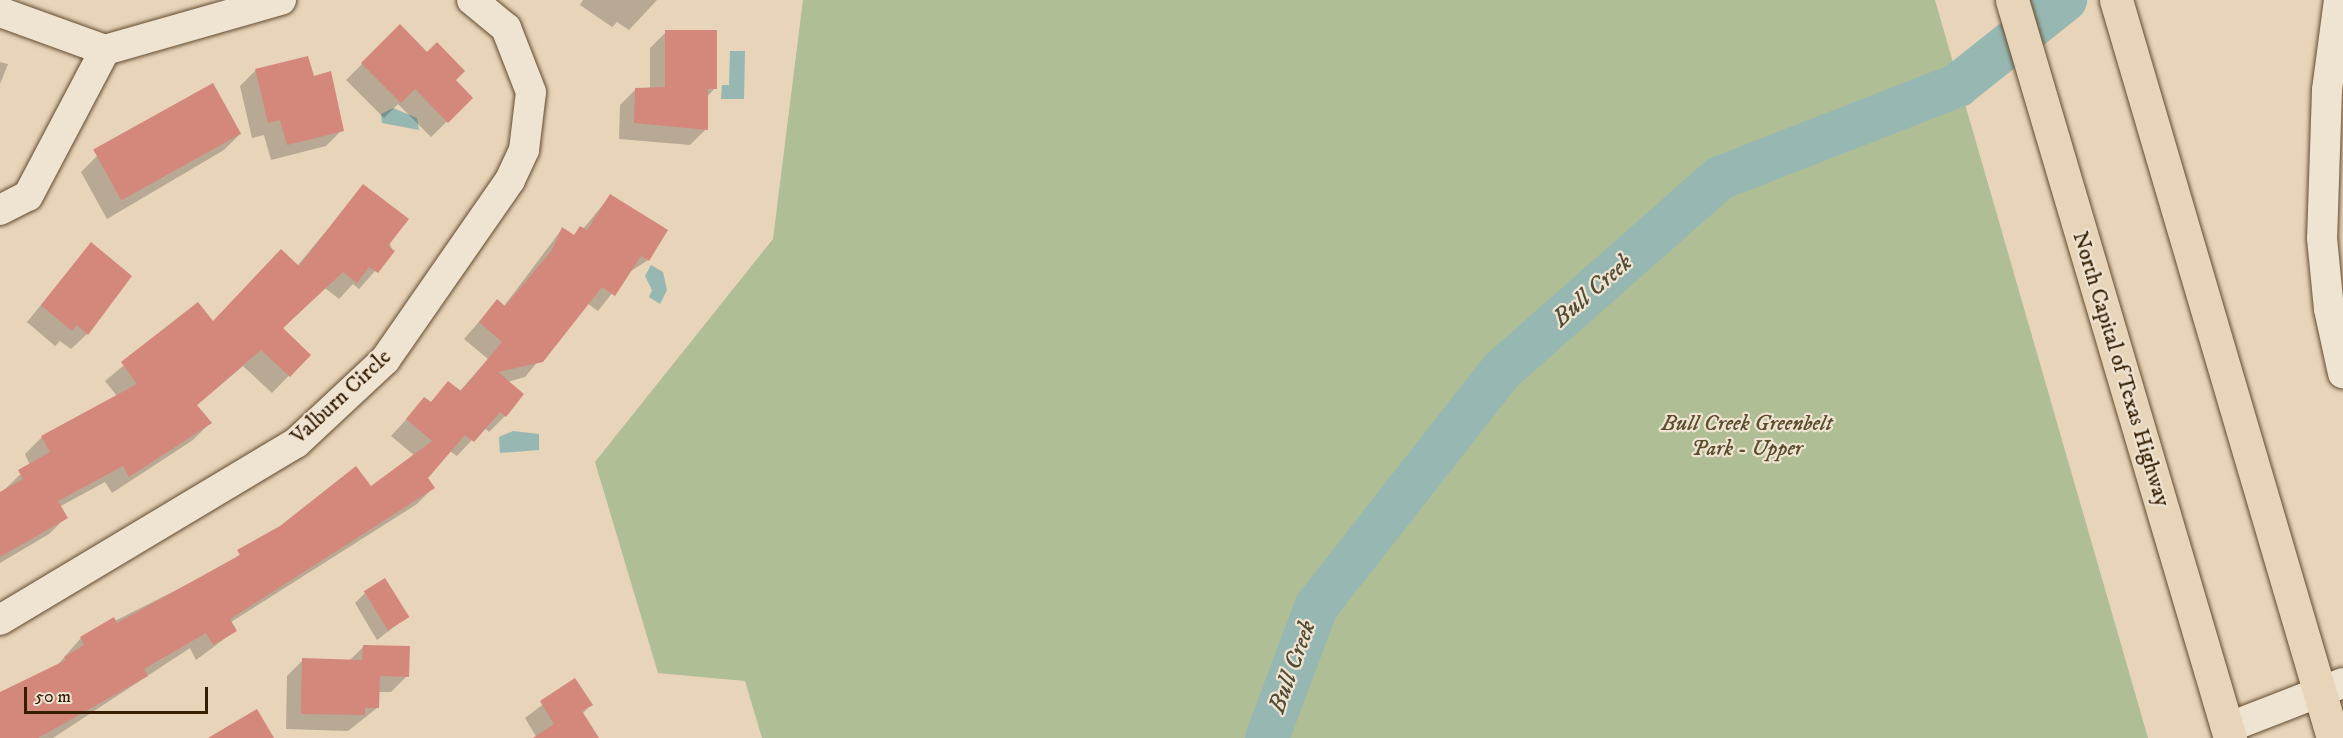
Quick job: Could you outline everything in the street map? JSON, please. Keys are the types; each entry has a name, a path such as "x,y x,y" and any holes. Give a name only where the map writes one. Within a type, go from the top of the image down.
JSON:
{"highway":[{"name":"North Capital of Texas Highway","path":"2012,0 2228,733"},
{"path":"2116,0 2332,688 2333,738"}],"street":[{"path":"0,12 105,50 281,0"},
{"name":"Valburn Circle","path":"0,620 296,443 385,360 510,180 524,150 531,92 506,28 472,0"},
{"path":"2339,0 2324,125 2322,238 2329,309 2343,373"},
{"path":"0,210 28,196 105,50"},
{"path":"2228,733 2332,688"}],"green space":[{"name":"Bull Creek Greenbelt Park - Upper","path":"803,0 1935,0 2148,738 762,738 745,681 658,673 595,462 773,239"}],"water":[{"path":"730,51 745,51 744,99 721,99 722,85 729,85"},
{"path":"393,108 417,118 419,130 382,123 381,114"},
{"path":"651,265 663,272 667,290 660,304 649,297 652,290 645,276"},
{"path":"513,431 539,434 539,450 500,453 499,437"}],"building":[{"path":"400,24 427,52 437,42 465,71 456,80 473,98 448,123 415,89 401,103 361,63"},
{"path":"665,30 717,30 717,89 708,89 708,130 634,123 635,88 665,87"},
{"path":"308,56 314,76 331,71 344,131 287,145 280,120 268,123 255,69"},
{"path":"213,83 241,134 121,200 93,149"},
{"path":"363,184 409,219 388,246 395,251 378,273 369,267 357,283 343,272 283,328 311,355 290,377 261,350 197,405 212,423 129,477 123,466 58,501 68,518 0,557 0,492 23,479 18,470 50,452 41,436 137,384 121,362 198,302 213,321 281,249 299,266"},
{"path":"610,194 668,230 649,261 641,256 615,296 602,287 543,362 498,372 524,394 506,417 500,412 474,442 465,435 428,478 435,488 230,619 237,631 213,645 206,633 144,669 148,676 38,738 0,738 0,692 66,660 64,657 84,645 80,637 114,617 117,623 240,555 237,550 280,526 356,466 371,486 432,441 406,419 424,397 431,402 448,381 461,391 502,342 479,322 497,299 505,306 552,250 562,227 574,235 580,226 587,230"},
{"path":"91,242 132,276 88,335 77,325 72,331 41,305"},
{"path":"385,578 409,617 388,630 364,591"},
{"path":"363,645 410,646 409,677 380,676 379,708 365,708 365,715 301,714 302,658 362,660"},
{"path":"575,678 593,705 582,711 599,738 533,738 554,724 540,701"},
{"path":"257,709 274,738 208,738"}],"waterway":[{"name":"Bull Creek","path":"1267,738 1316,607 1502,370 1720,178 1958,85 2065,0"}]}
